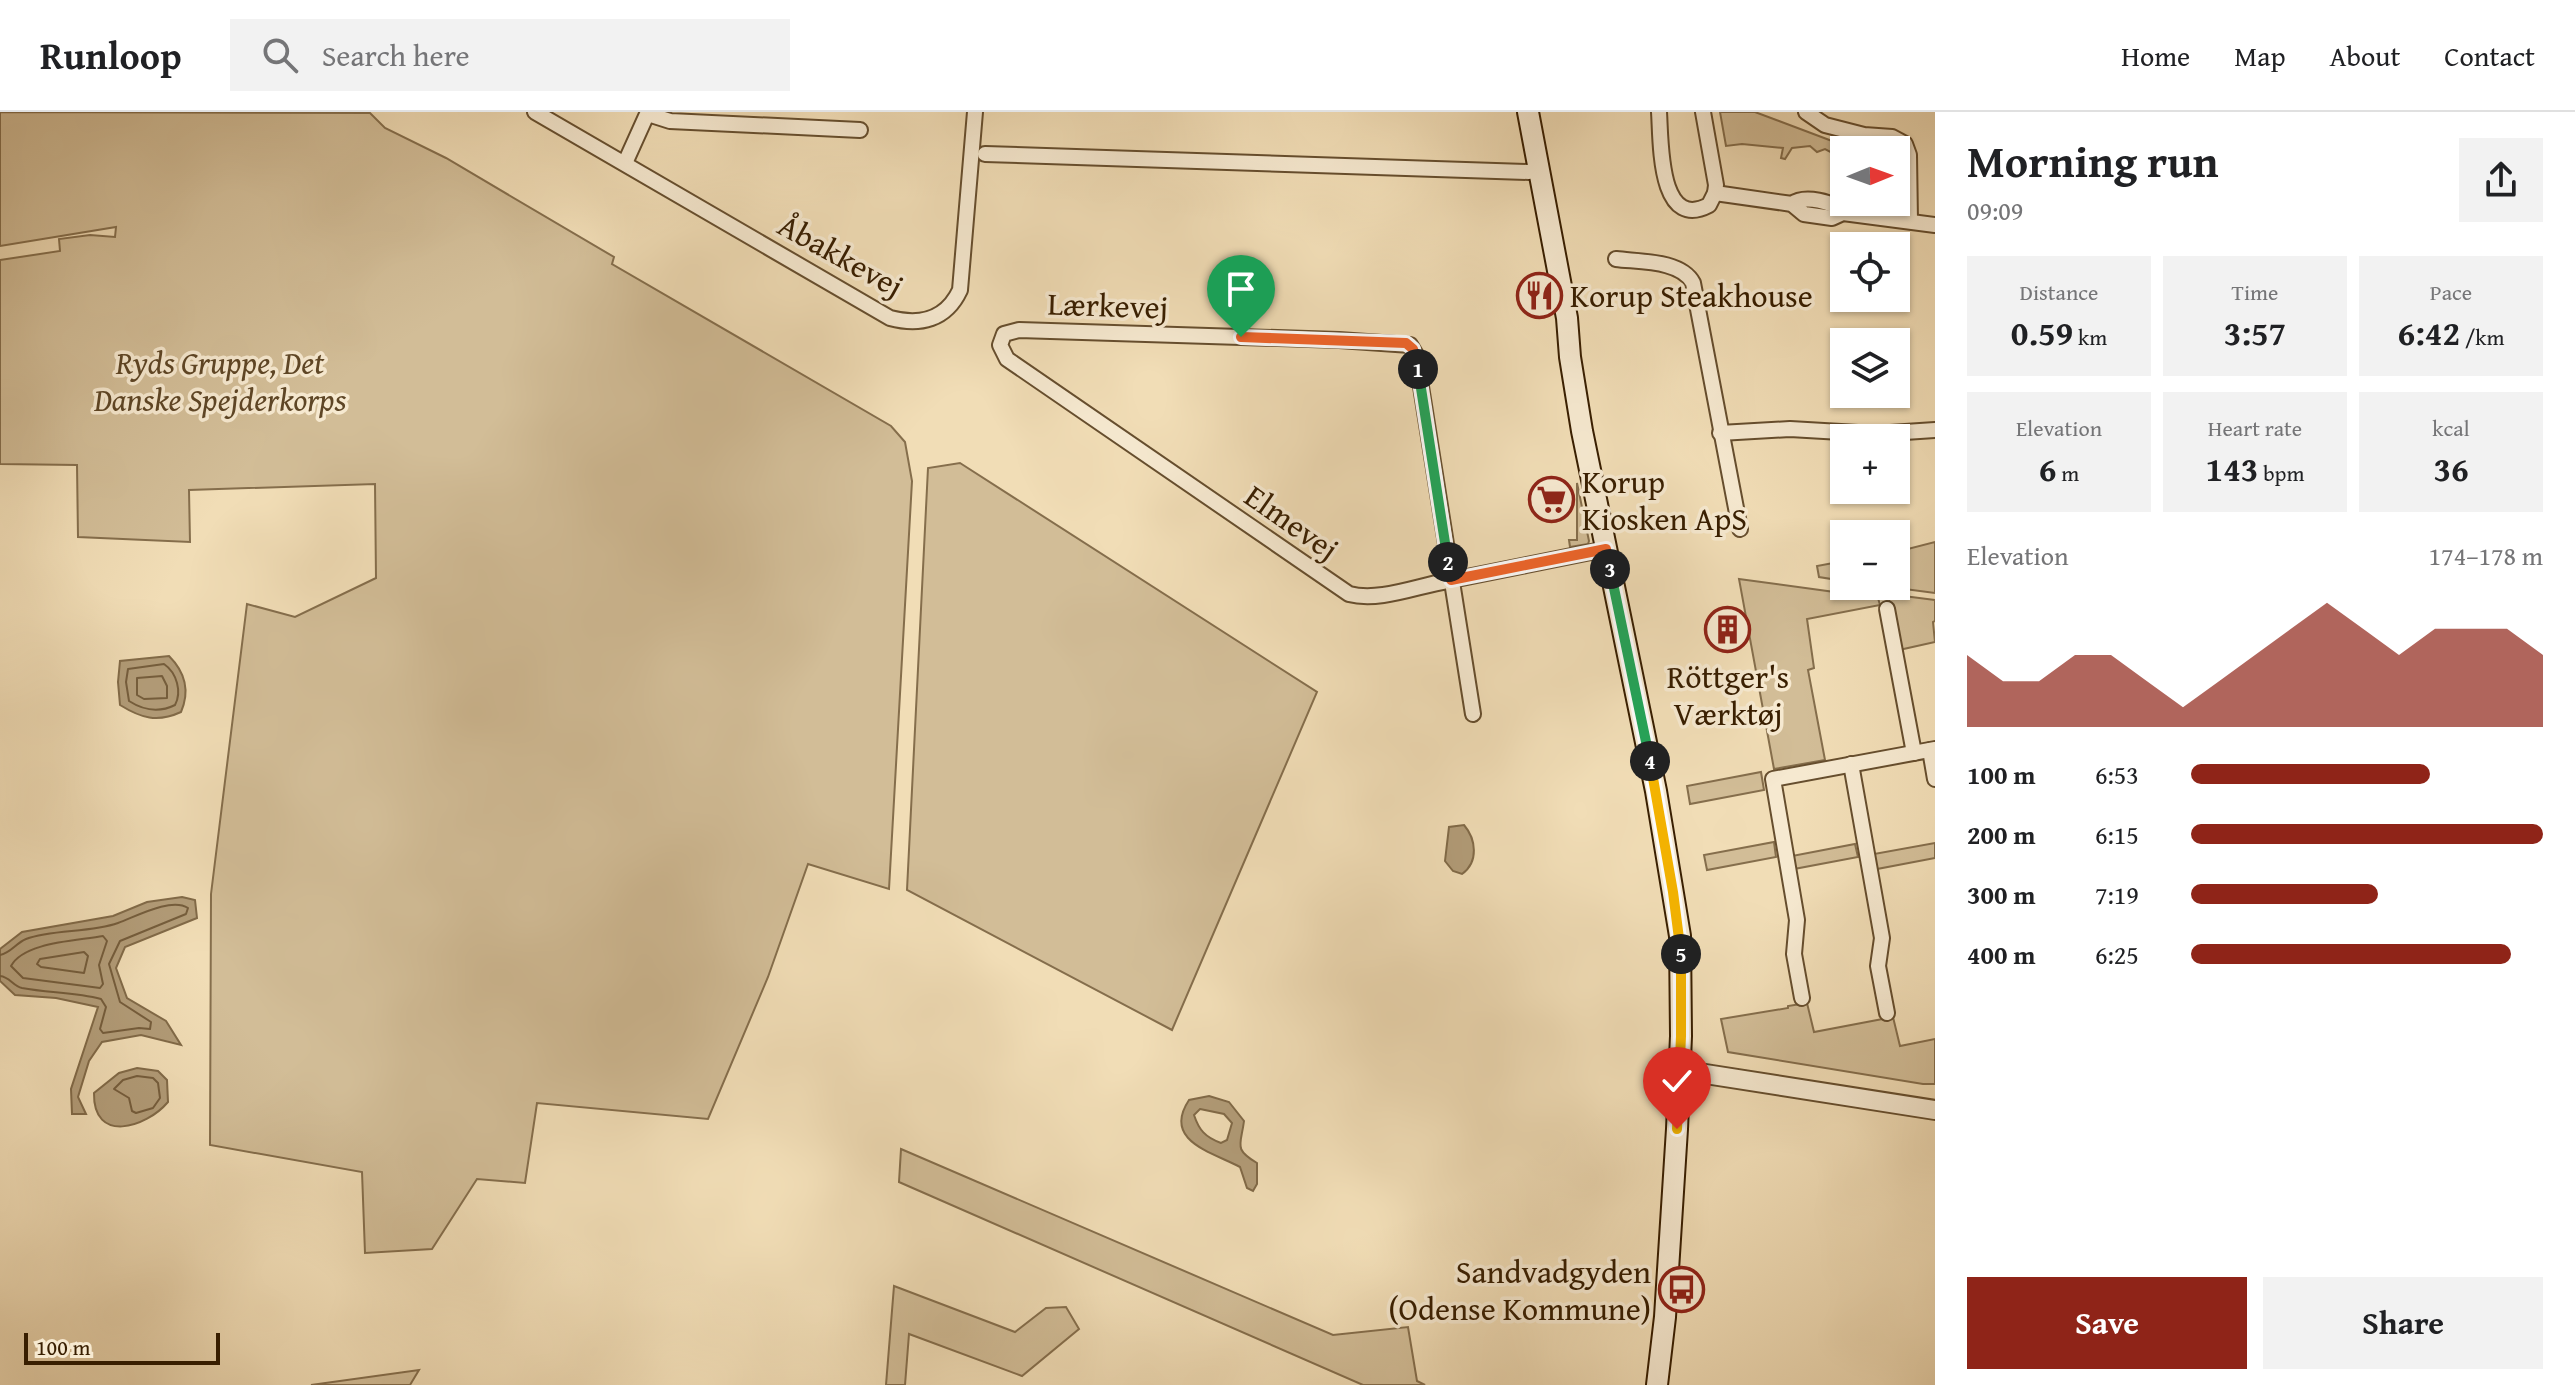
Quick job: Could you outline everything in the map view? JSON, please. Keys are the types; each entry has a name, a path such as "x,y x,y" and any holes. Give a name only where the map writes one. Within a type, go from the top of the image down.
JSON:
{"main road":[{"path":"1517,112 1534,171 1567,318 1570,357 1656,791 1678,921 1682,980 1680,1070 1669,1273 1657,1385"},
{"path":"1528,112 1534,171"}],"street":[{"name":"Åbakkevej","path":"535,112 890,318 906,322 920,322 943,313 960,290 975,112"},
{"path":"1659,112 1659,136 1672,199 1683,209 1695,210 1709,205 1715,193 1703,112"},
{"path":"1806,112 1825,125 1864,135 1892,137 1905,144 1909,155 1910,221"},
{"path":"625,163 648,113 670,121 860,130"},
{"path":"1002,155 1004,138"},
{"path":"985,154 1534,171"},
{"path":"1715,193 1792,204 1801,200 1833,204 1843,213 1935,225"},
{"path":"1616,259 1674,268 1689,276 1740,529"},
{"name":"Lærkevej","path":"1000,339 1012,330 1410,345 1416,355 1451,580"},
{"name":"Elmevej","path":"1000,339 1002,353 1007,359 1343,591 1366,596 1606,549"},
{"path":"1720,433 1790,429 1875,434 1935,430"},
{"path":"1451,580 1473,714"},
{"path":"1887,609 1914,753"},
{"path":"1802,998 1794,954 1797,920 1772,781 1777,777 1932,750 1935,779"},
{"path":"1851,764 1882,938 1878,966 1887,1013"},
{"path":"1680,1070 1935,1110"}],"green space":[{"name":"Ryds Gruppe, Det Danske Spejderkorps","path":"0,112 370,113 385,128 446,158 614,257 612,264 891,426 905,442 912,481 889,889 808,864 768,977 708,1119 537,1103 525,1183 477,1179 432,1249 365,1253 362,1172 210,1145 211,894 247,604 295,617 376,578 375,484 189,490 190,542 78,537 77,465 0,464 0,260 60,251 59,239 90,235 115,237 116,227 0,246"},
{"path":"1720,112 1755,112 1830,140 1830,152 1825,149 1817,152 1810,146 1792,148 1785,159 1781,158 1783,148 1742,144 1726,146"},
{"path":"960,463 1317,692 1172,1030 907,890 928,468"},
{"path":"1577,483 1589,541 1588,544 1570,547 1569,540 1577,540"},
{"path":"1935,542 1935,593 1910,590 1910,548"},
{"path":"1830,564 1830,579 1819,577 1817,566"},
{"path":"1739,579 1830,591 1830,600 1879,600 1880,605 1807,619 1814,668 1808,670 1825,760 1774,769"},
{"path":"1910,597 1935,600 1935,642 1899,650 1889,600 1910,600"},
{"path":"1761,772 1764,790 1690,804 1687,786"},
{"path":"1774,842 1776,857 1707,870 1704,855"},
{"path":"1935,843 1935,858 1877,869 1874,854"},
{"path":"1855,844 1858,857 1794,869 1792,856"},
{"path":"1807,1003 1814,1032 1893,1017 1900,1046 1935,1039 1935,1084 1728,1052 1721,1019"},
{"path":"901,1149 1333,1335 1408,1327 1417,1381 1425,1385 1363,1385 899,1182"},
{"path":"894,1286 1015,1332 1046,1308 1066,1307 1079,1329 1022,1376 909,1334 905,1385 886,1385"},
{"path":"419,1370 410,1385 311,1385"}],"water":[{"path":"169,656 184,682 185,697 181,712 149,718 120,705 120,661"},
{"path":"1464,825 1474,850 1471,863 1462,874 1453,871 1445,861 1449,827"},
{"path":"182,897 195,900 197,918 125,947 116,968 127,998 166,1021 181,1045 141,1035 102,1042 89,1061 78,1097 86,1114 72,1114 71,1089 98,1007 56,998 15,995 0,981 0,949 22,932 113,916 147,902"},
{"path":"137,1068 158,1071 167,1080 168,1102 147,1119 135,1124 111,1125 102,1120 96,1109 94,1093 119,1073"},
{"path":"1209,1096 1229,1102 1244,1121 1240,1146 1244,1154 1257,1163 1257,1184 1253,1191 1247,1188 1240,1167 1204,1150 1186,1135 1182,1114 1189,1100","holes":["1200,1109 1224,1114 1232,1123 1227,1140 1221,1143 1203,1132 1194,1115"]}],"place":[{"name":"Korup Steakhouse","path":"1539,295"},
{"name":"Korup Kiosken ApS","path":"1551,499"},
{"name":"Röttger's Værktøj","path":"1728,629"},
{"name":"Sandvadgyden (Odense Kommune)","path":"1682,1289"}],"route":[{"path":"1241,337 1410,345 1416,355 1451,580 1606,549 1656,791 1680,936 1682,980 1677,1129"}]}
